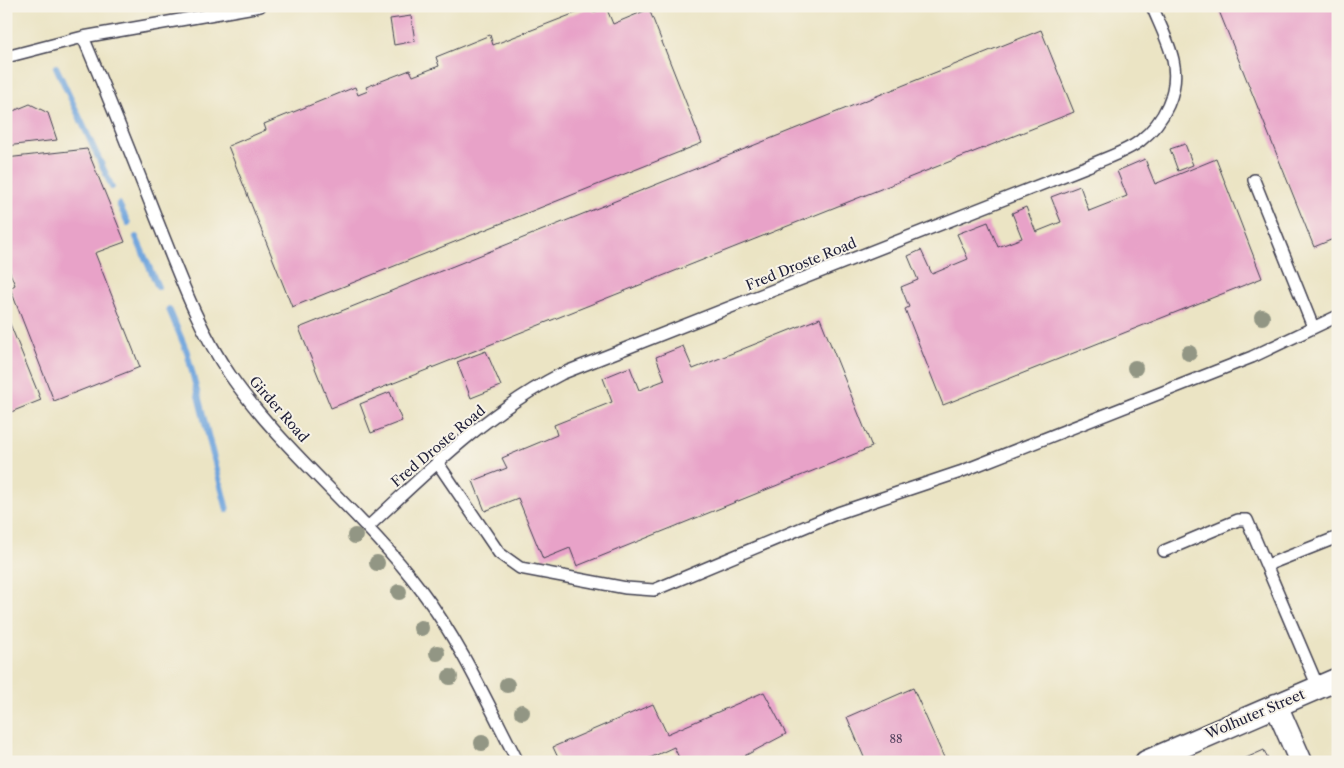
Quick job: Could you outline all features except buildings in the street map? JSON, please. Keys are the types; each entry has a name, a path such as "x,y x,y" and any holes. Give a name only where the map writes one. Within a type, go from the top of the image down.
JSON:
{"street":[{"name":"Wolhuter Street","path":"1146,762 1328,683"},
{"path":"1276,705 1301,762"}],"lane":[{"path":"6,57 83,37 260,6"},
{"name":"Fred Droste Road","path":"368,527 437,462 533,388 561,374 1088,166 1139,142 1156,126 1167,111 1174,76 1173,60 1152,6"},
{"name":"Girder Road","path":"83,37 108,94 175,266 214,349 231,376 253,404 368,527 422,591 451,637 518,762"},
{"path":"1254,180 1312,328"},
{"path":"437,462 499,553 520,568 626,588 654,590 838,513 960,472 1081,426 1252,357 1338,316"},
{"path":"1164,551 1238,520 1247,520 1267,565 1328,683"},
{"path":"1267,565 1338,536"}],"waterway":[{"path":"56,67 112,187"},
{"path":"119,204 128,223"},
{"path":"136,237 158,287"},
{"path":"169,309 187,352 227,510"}]}
